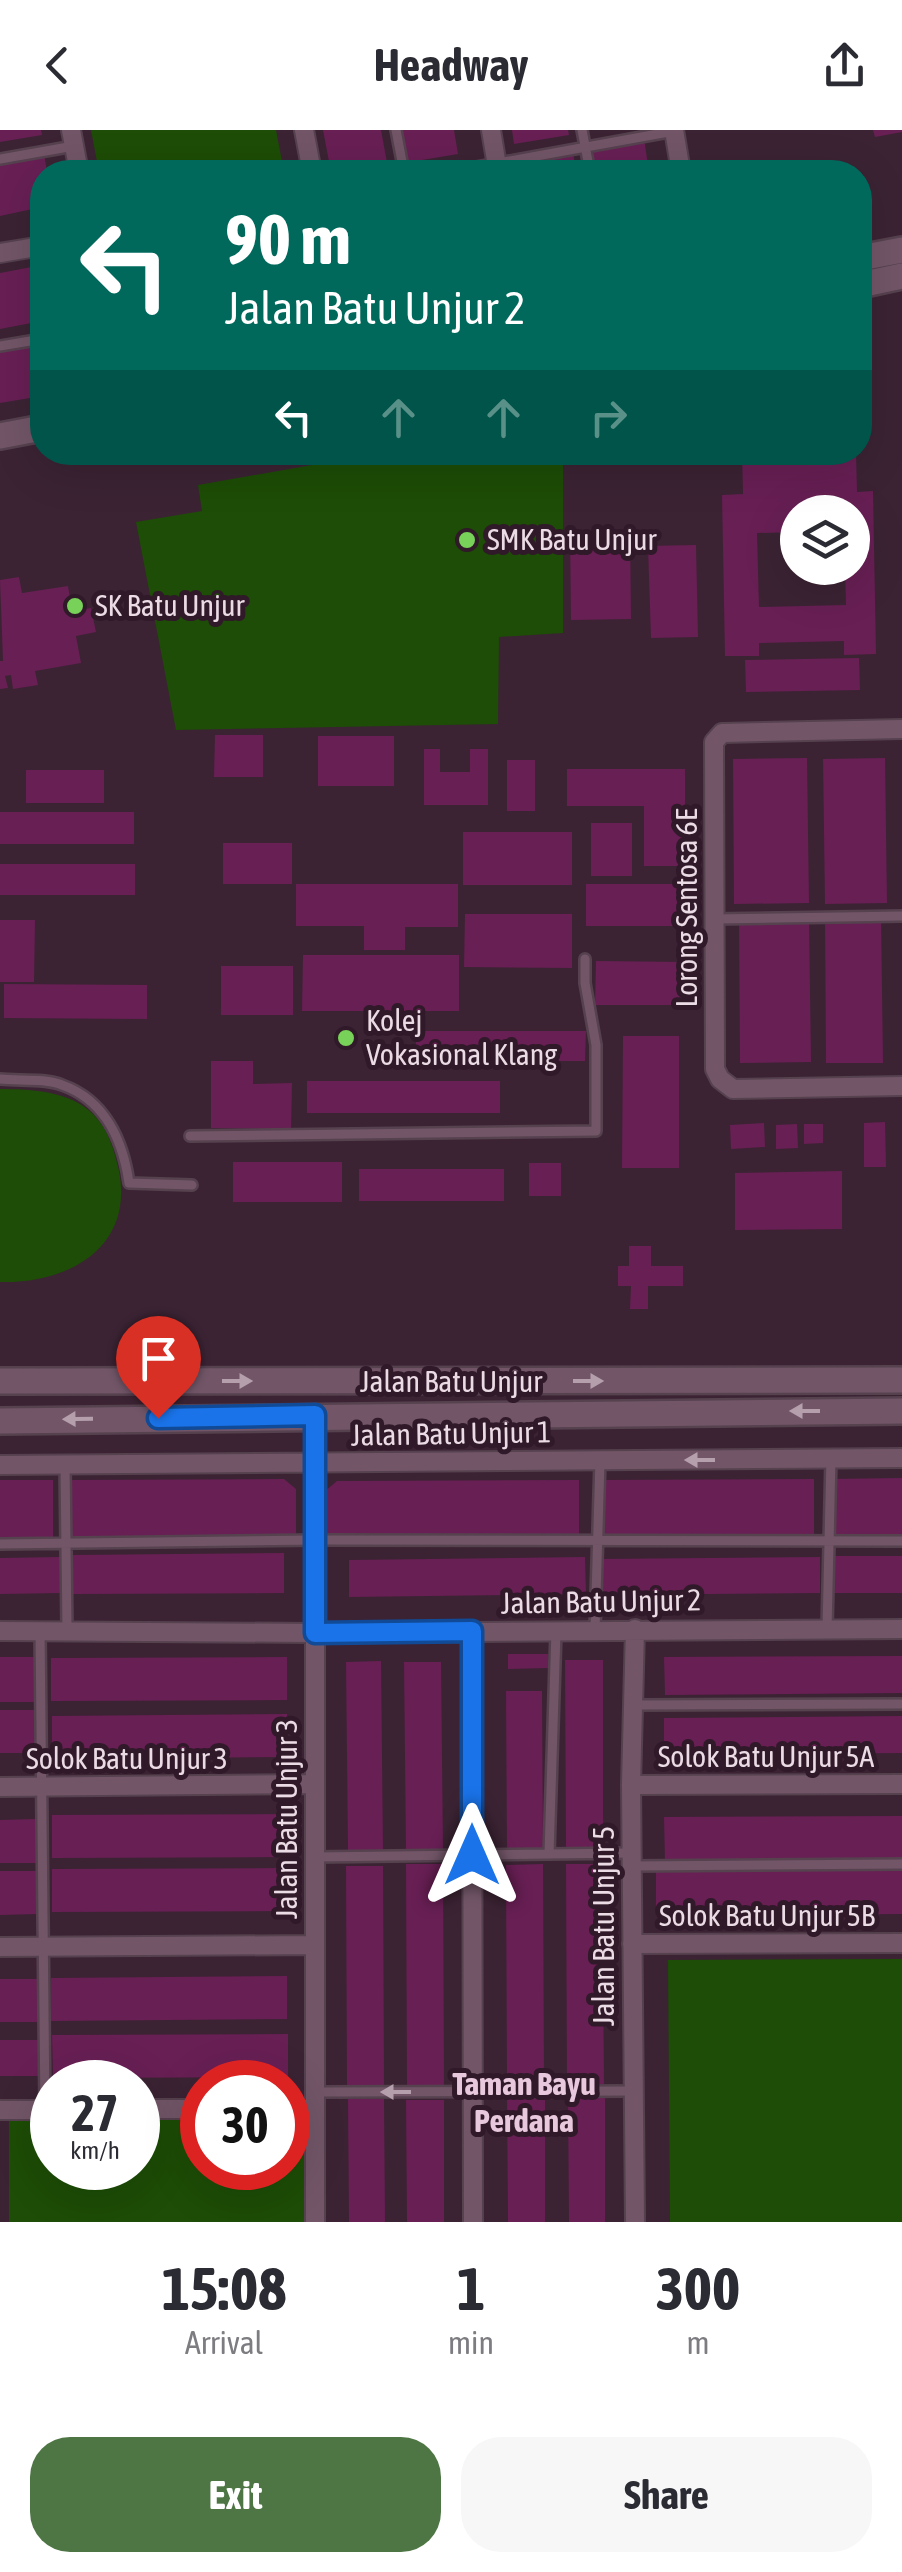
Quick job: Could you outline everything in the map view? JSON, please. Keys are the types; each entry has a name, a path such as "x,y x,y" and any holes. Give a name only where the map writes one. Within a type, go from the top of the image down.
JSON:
{"main road":[{"path":"872,256 902,250"},
{"path":"872,282 902,276"},
{"path":"0,436 30,430"},
{"name":"Jalan Batu Unjur","path":"0,1382 902,1380"},
{"path":"281,1381 309,1400 315,1415"},
{"name":"Jalan Batu Unjur","path":"0,1421 902,1411"}],"street":[{"path":"304,130 310,160"},
{"path":"491,130 496,160"},
{"path":"674,130 679,160"},
{"path":"0,253 30,248"},
{"name":"Lorong Sentosa 6E","path":"902,729 722,733 716,737 715,1070 732,1089 902,1086"},
{"name":"Jalan Batu Unjur 3","path":"314,2222 315,1415"},
{"name":"Jalan Batu Unjur 1","path":"0,1465 902,1458"},
{"name":"Jalan Batu Unjur 2","path":"0,1632 902,1628"},
{"name":"Jalan Batu Unjur 5","path":"635,1629 631,1785 635,2222"},
{"path":"472,1631 473,2222"},
{"name":"Solok Batu Unjur 3","path":"0,1787 315,1784"},
{"name":"Solok Batu Unjur 5A","path":"631,1785 902,1784"},
{"name":"Solok Batu Unjur 5B","path":"632,1944 902,1943"},
{"path":"0,1947 315,1945"},
{"path":"310,2102 315,2100"},
{"path":"0,2110 30,2110"}],"lane":[{"path":"396,130 402,160"},
{"path":"582,130 588,160"},
{"path":"533,160 674,130"},
{"path":"0,159 73,138"},
{"path":"0,346 30,340"},
{"path":"716,920 902,916"},
{"path":"190,1136 596,1131 596,1045 585,983 585,959"},
{"path":"0,1080 60,1083 86,1097 117,1135 130,1183 192,1186"},
{"path":"828,1629 831,1458"},
{"path":"595,1630 600,1460"},
{"path":"65,1464 67,1633"},
{"path":"0,1544 902,1541"},
{"path":"40,1631 47,2060"},
{"path":"549,1854 556,1631"},
{"path":"634,1705 902,1704"},
{"path":"315,1857 549,1854 631,1860 902,1864"},
{"path":"315,2100 472,2092 633,2091"}],"green space":[{"path":"91,130 276,130 282,160 97,160"},
{"path":"312,465 563,465 563,633 499,637 498,724 176,730 136,522 202,511 198,485"},
{"path":"0,1089 50,1093 85,1107 103,1127 119,1171 121,1198 116,1221 106,1240 91,1256 71,1268 25,1281 0,1282"},
{"path":"902,1959 902,2222 670,2222 668,1960"},
{"path":"9,2119 30,2119 30,2190 160,2190 160,2120 180,2120 180,2190 304,2190 304,2222 9,2222"}],"building":[{"path":"0,130 41,130 42,135 0,142"},
{"path":"323,130 381,130 387,160 329,160"},
{"path":"398,130 454,130 458,154 403,160"},
{"path":"512,130 568,130 569,135 514,144"},
{"path":"873,130 902,130 902,132 875,137"},
{"path":"644,138 647,160 591,160 589,148"},
{"path":"573,152 574,160 527,160"},
{"path":"44,153 45,160 30,160 30,210 0,216 0,160"},
{"path":"30,267 30,323 0,329 0,273"},
{"path":"30,340 30,398 0,403 0,345"},
{"path":"742,465 856,465 857,492 873,491 876,654 844,655 844,641 759,643 759,656 725,656 722,495 743,494"},
{"path":"630,531 631,619 571,620 570,532"},
{"path":"696,545 698,637 651,638 648,546"},
{"path":"19,577 22,593 68,586 72,611 91,608 96,632 76,636 81,663 35,671 38,685 13,689 11,675 5,676 8,688 0,689 0,580"},
{"path":"859,658 860,690 746,692 745,660"},
{"path":"215,735 263,735 263,777 214,777"},
{"path":"318,736 394,736 394,786 318,786"},
{"path":"424,749 440,749 440,772 470,772 470,749 488,749 488,805 424,805"},
{"path":"807,758 809,903 734,904 733,759"},
{"path":"885,758 887,903 825,904 823,759"},
{"path":"507,760 535,760 535,811 507,811"},
{"path":"567,769 685,769 685,866 644,866 644,806 567,806"},
{"path":"26,770 104,770 104,803 26,803"},
{"path":"0,812 134,812 134,844 0,844"},
{"path":"591,823 632,823 632,876 591,876"},
{"path":"463,832 572,832 572,885 463,885"},
{"path":"223,843 292,843 292,884 223,884"},
{"path":"0,864 135,864 135,895 0,895"},
{"path":"296,884 458,884 458,927 405,927 405,950 364,950 364,926 296,926"},
{"path":"586,884 685,884 685,926 586,926"},
{"path":"465,914 572,914 572,968 464,967"},
{"path":"825,917 881,917 883,1063 826,1063"},
{"path":"809,918 811,1062 740,1063 739,919"},
{"path":"0,920 35,920 34,982 0,982"},
{"path":"303,955 459,955 459,1011 302,1011"},
{"path":"596,961 686,962 686,1005 595,1005"},
{"path":"221,966 293,966 293,1015 221,1015"},
{"path":"4,984 147,985 147,1019 4,1018"},
{"path":"416,1031 586,1031 585,1061 416,1061"},
{"path":"623,1036 679,1036 679,1168 622,1168"},
{"path":"211,1061 253,1061 253,1084 292,1083 291,1129 211,1128"},
{"path":"307,1081 500,1081 500,1113 307,1113"},
{"path":"885,1122 886,1167 864,1167 864,1123"},
{"path":"764,1123 765,1147 731,1149 730,1125"},
{"path":"797,1124 798,1148 776,1149 776,1125"},
{"path":"804,1124 823,1124 823,1143 804,1144"},
{"path":"233,1162 342,1162 342,1202 233,1202"},
{"path":"529,1163 561,1163 561,1196 529,1196"},
{"path":"359,1169 504,1169 504,1201 359,1201"},
{"path":"842,1171 842,1229 735,1230 735,1173"},
{"path":"629,1246 651,1246 651,1266 683,1266 683,1286 648,1286 648,1309 630,1309 631,1286 618,1286 618,1266 629,1266"},
{"path":"902,1478 902,1535 831,1535 831,1479"},
{"path":"284,1479 296,1489 296,1537 70,1538 70,1480"},
{"path":"814,1479 814,1536 596,1537 596,1480"},
{"path":"0,1480 53,1480 53,1537 0,1538"},
{"path":"579,1480 579,1536 325,1537 324,1492 337,1481"},
{"path":"284,1553 284,1593 73,1594 73,1555"},
{"path":"832,1556 902,1556 902,1593 832,1593"},
{"path":"60,1557 61,1593 0,1594 0,1558"},
{"path":"585,1557 586,1594 349,1597 349,1560"},
{"path":"820,1557 820,1593 599,1595 599,1559"},
{"path":"508,1654 548,1654 548,1668 508,1669"},
{"path":"902,1656 902,1693 665,1695 664,1657"},
{"path":"0,1657 38,1657 38,1702 0,1702"},
{"path":"287,1657 287,1700 51,1701 51,1658"},
{"path":"565,1660 603,1660 603,1851 566,1851"},
{"path":"381,1661 383,1851 348,1851 346,1662"},
{"path":"404,1662 441,1662 443,1851 406,1852"},
{"path":"506,1691 542,1691 543,1850 507,1851"},
{"path":"0,1710 37,1710 37,1753 0,1753"},
{"path":"287,1714 287,1757 52,1759 52,1716"},
{"path":"902,1716 902,1753 664,1755 664,1718"},
{"path":"286,1814 286,1857 52,1858 52,1815"},
{"path":"902,1816 902,1861 665,1862 664,1817"},
{"path":"36,1819 37,1863 0,1863 0,1820"},
{"path":"406,1864 443,1864 444,2085 407,2086"},
{"path":"543,1864 544,2084 507,2084 506,1865"},
{"path":"566,1864 602,1864 604,2084 567,2085"},
{"path":"346,1866 383,1866 384,2085 347,2086"},
{"path":"286,1868 286,1911 52,1912 52,1869"},
{"path":"902,1869 902,1914 656,1916 656,1870"},
{"path":"0,1871 37,1871 37,1914 0,1915"},
{"path":"287,1976 287,2019 51,2021 51,1978"},
{"path":"0,1979 38,1979 38,2022 0,2022"},
{"path":"288,2034 288,2060 180,2060 180,2077 160,2078 160,2060 53,2060 52,2035"},
{"path":"0,2040 40,2040 40,2060 30,2060 30,2076 0,2076"},
{"path":"507,2098 545,2098 545,2222 508,2222"},
{"path":"568,2098 605,2098 605,2222 569,2222"},
{"path":"348,2099 384,2099 385,2222 349,2222"},
{"path":"406,2100 444,2100 444,2222 407,2222"}],"place":[{"name":"SMK Batu Unjur","path":"467,540"},
{"name":"SK Batu Unjur","path":"75,606"},
{"name":"Kolej Vokasional Klang","path":"346,1038"}],"district":[{"name":"Taman Bayu Perdana","path":"524,2102"}],"route":[{"path":"158,1418 315,1415 315,1633 472,1631 472,1855"}]}
